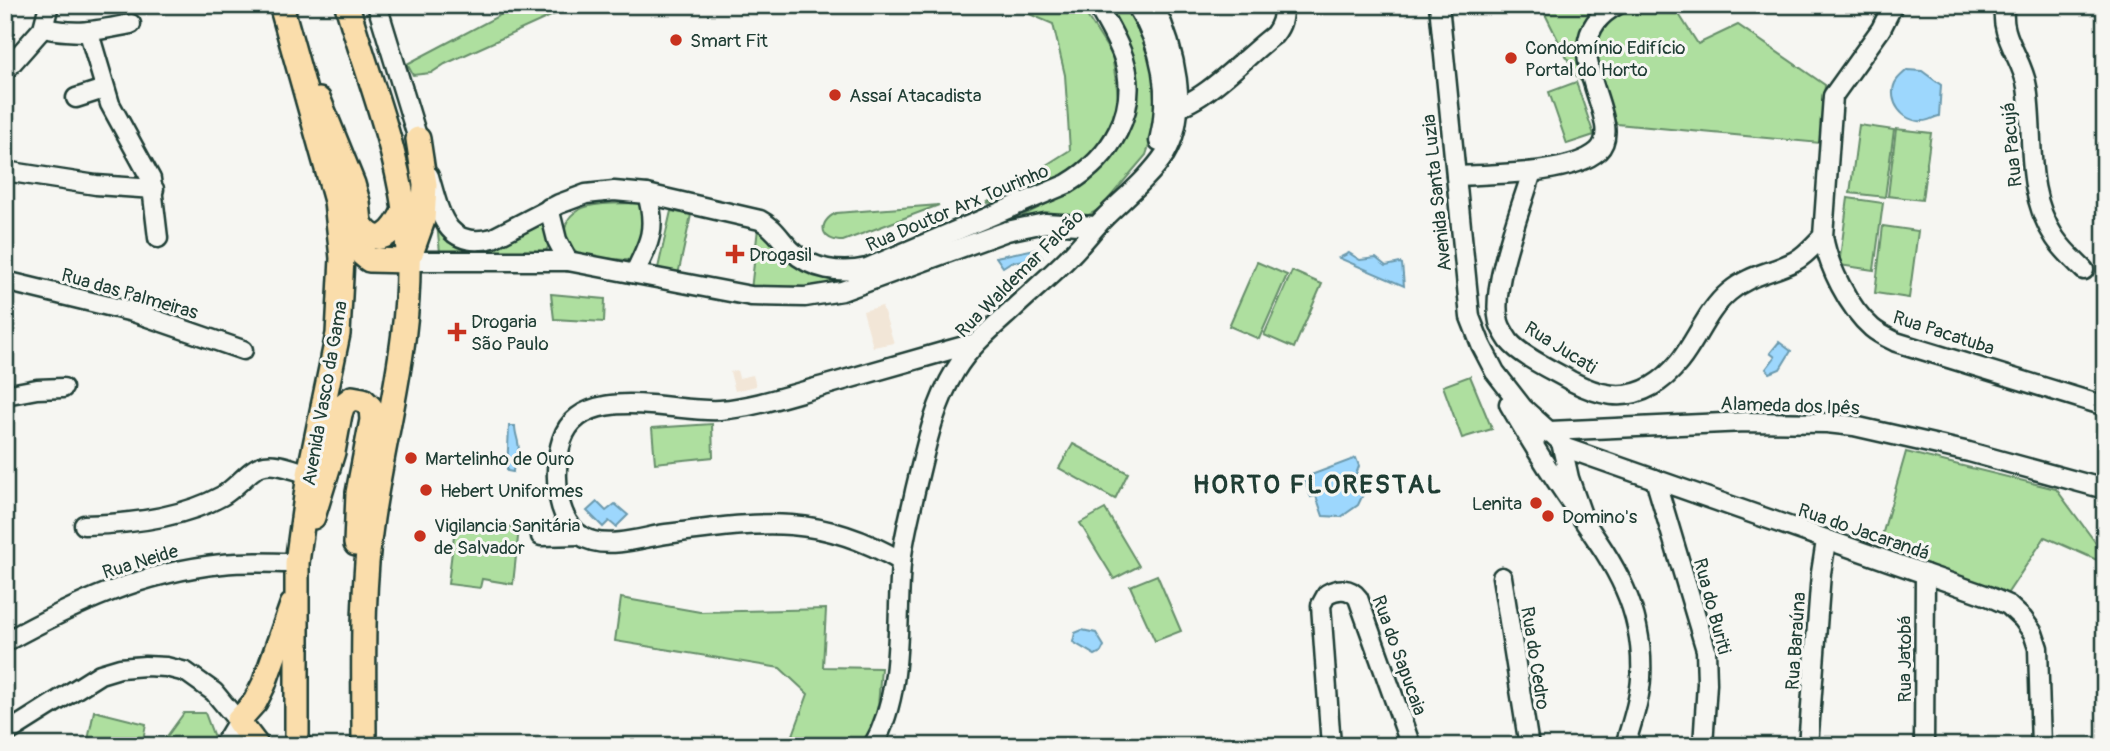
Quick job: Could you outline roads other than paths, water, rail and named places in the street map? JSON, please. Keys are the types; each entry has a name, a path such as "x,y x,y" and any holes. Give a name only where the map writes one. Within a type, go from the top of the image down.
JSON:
{"main road":[{"path":"347,5 393,157 404,211 408,261 405,335 372,521 365,613 363,746"},
{"path":"358,44 361,5"},
{"path":"284,14 353,184 365,258 374,261 408,261"},
{"name":"Avenida Vasco da Gama","path":"284,14 336,201 342,258 341,305 336,346 309,474 297,563 298,746"},
{"path":"408,261 423,220 425,185 418,139"},
{"path":"360,222 369,235 384,237 397,226 404,211"},
{"path":"297,563 325,480 343,405 352,398 363,400 368,403 372,412 358,494 356,526 365,613"},
{"path":"257,746 238,721 255,702 264,684 275,647 297,593"}],"street":[{"path":"5,71 43,28 49,5"},
{"path":"377,5 418,139"},
{"name":"Rua Doutor Arx Tourinho","path":"418,139 438,208 455,236 473,242 493,239 549,208 598,192 622,191 647,194 760,220 775,231 790,250 811,264 838,271 867,268 1020,205 1082,176 1105,154 1116,140 1122,125 1128,92 1125,62 1097,5"},
{"name":"Rua Waldemar Falcão","path":"1136,5 1158,52 1171,99"},
{"name":"Rua Waldemar Falcão","path":"873,746 884,726 894,688 901,561 933,421 956,369 975,343 1080,246 1096,226 1151,171 1171,99 1168,40 1154,5"},
{"path":"1171,99 1216,84 1274,35 1283,18 1283,5"},
{"name":"Avenida Santa Luzia","path":"1439,5 1470,317 1505,398 1533,443 1559,459"},
{"path":"1456,176 1532,172 1577,161 1599,150 1605,140 1606,126 1591,78 1588,46 1591,31 1598,19 1617,5"},
{"path":"1823,236 1833,96 1881,29 1893,5"},
{"name":"Rua Pacujá","path":"2005,5 2004,25 2027,87 2036,197 2056,240 2084,270"},
{"path":"43,28 89,33 131,24"},
{"path":"89,33 104,89 151,178 158,238"},
{"path":"76,98 104,89"},
{"path":"5,171 96,185 153,188"},
{"name":"Rua Jucati","path":"1532,172 1504,266 1499,290 1499,321 1503,333 1512,344 1553,371 1601,394 1626,395 1664,379 1680,362 1726,294 1756,274 1795,261 1809,261 1830,267"},
{"path":"635,272 648,247 653,224 647,194"},
{"path":"549,208 557,240 568,261"},
{"path":"408,261 568,261 751,296 804,297 842,291 979,240 1027,227 1056,223 1096,226"},
{"path":"1027,227 1056,227 1066,231 1080,246"},
{"name":"Rua Jucati","path":"1795,261 1823,236"},
{"name":"Rua Pacatuba","path":"1823,236 1830,267 1864,319 1881,334 1896,342 2105,406"},
{"name":"Rua das Palmeiras","path":"5,281 133,312 243,350"},
{"path":"901,561 841,533 782,523 718,527 613,542 594,541 580,535 569,524 559,494 558,454 566,430 581,413 603,405 697,410 743,407 975,343"},
{"name":"Avenida Santa Luzia","path":"1495,372 1523,408 1558,437 1559,459 1583,518 1626,587 1639,628 1641,679 1625,746"},
{"path":"5,395 37,389 63,388"},
{"name":"Alameda dos Ipês","path":"1550,431 1745,422 1854,426 1956,449 2105,489"},
{"path":"1533,443 1539,434 1550,431"},
{"name":"Rua do Jacarandá","path":"1559,459 1655,480 1926,574 2008,606 2023,619 2033,633 2038,648 2041,746"},
{"path":"84,525 127,523 192,509 229,492 253,470 264,465 309,474"},
{"name":"Rua do Buriti","path":"1655,480 1706,650 1703,746"},
{"path":"541,536 580,535"},
{"name":"Rua Baraúna","path":"1808,746 1821,573 1826,541"},
{"name":"Rua Neide","path":"5,642 112,589 166,572 225,563 297,563"},
{"name":"Rua Jatobá","path":"1924,746 1926,574"},
{"name":"Rua do Cedro","path":"1502,577 1529,746"},
{"name":"Rua do Sapucaia","path":"1331,746 1321,605 1323,599 1332,591 1345,589 1358,598 1411,746"},
{"path":"5,734 100,674 120,668 166,667 187,672 214,692 238,721 223,746"}],"water":[{"path":"1907,70 1922,71 1941,85 1939,116 1916,121 1898,110 1893,90 1896,81"},
{"path":"1035,249 1042,258 1011,262 1003,267 996,257"},
{"path":"1349,253 1360,260 1376,258 1386,266 1402,264 1404,286 1339,258"},
{"path":"1779,342 1791,351 1780,369 1770,373 1766,369 1775,357 1770,353"},
{"path":"509,426 515,426 519,447 513,472 507,471"},
{"path":"1356,458 1359,466 1356,482 1367,486 1358,505 1341,517 1323,516 1316,496 1311,497 1303,478"},
{"path":"597,502 606,511 615,504 628,515 616,527 609,521 603,527 587,511"},
{"path":"1082,630 1096,633 1104,646 1101,652 1095,655 1073,642 1075,633"}],"place":[{"name":"Smart Fit","path":"676,40"},
{"name":"Condomínio Edifício Portal do Horto","path":"1511,58"},
{"name":"Assaí Atacadista","path":"835,95"},
{"name":"Drogasil","path":"735,254"},
{"name":"Drogaria São Paulo","path":"457,332"},
{"name":"Martelinho de Ouro","path":"411,458"},
{"name":"Hebert Uniformes","path":"426,490"},
{"name":"Lenita","path":"1536,503"},
{"name":"Domino's","path":"1548,516"},
{"name":"Vigilancia Sanitária de Salvador","path":"420,536"}],"district":[{"name":"HORTO FLORESTAL","path":"1318,484"}]}
